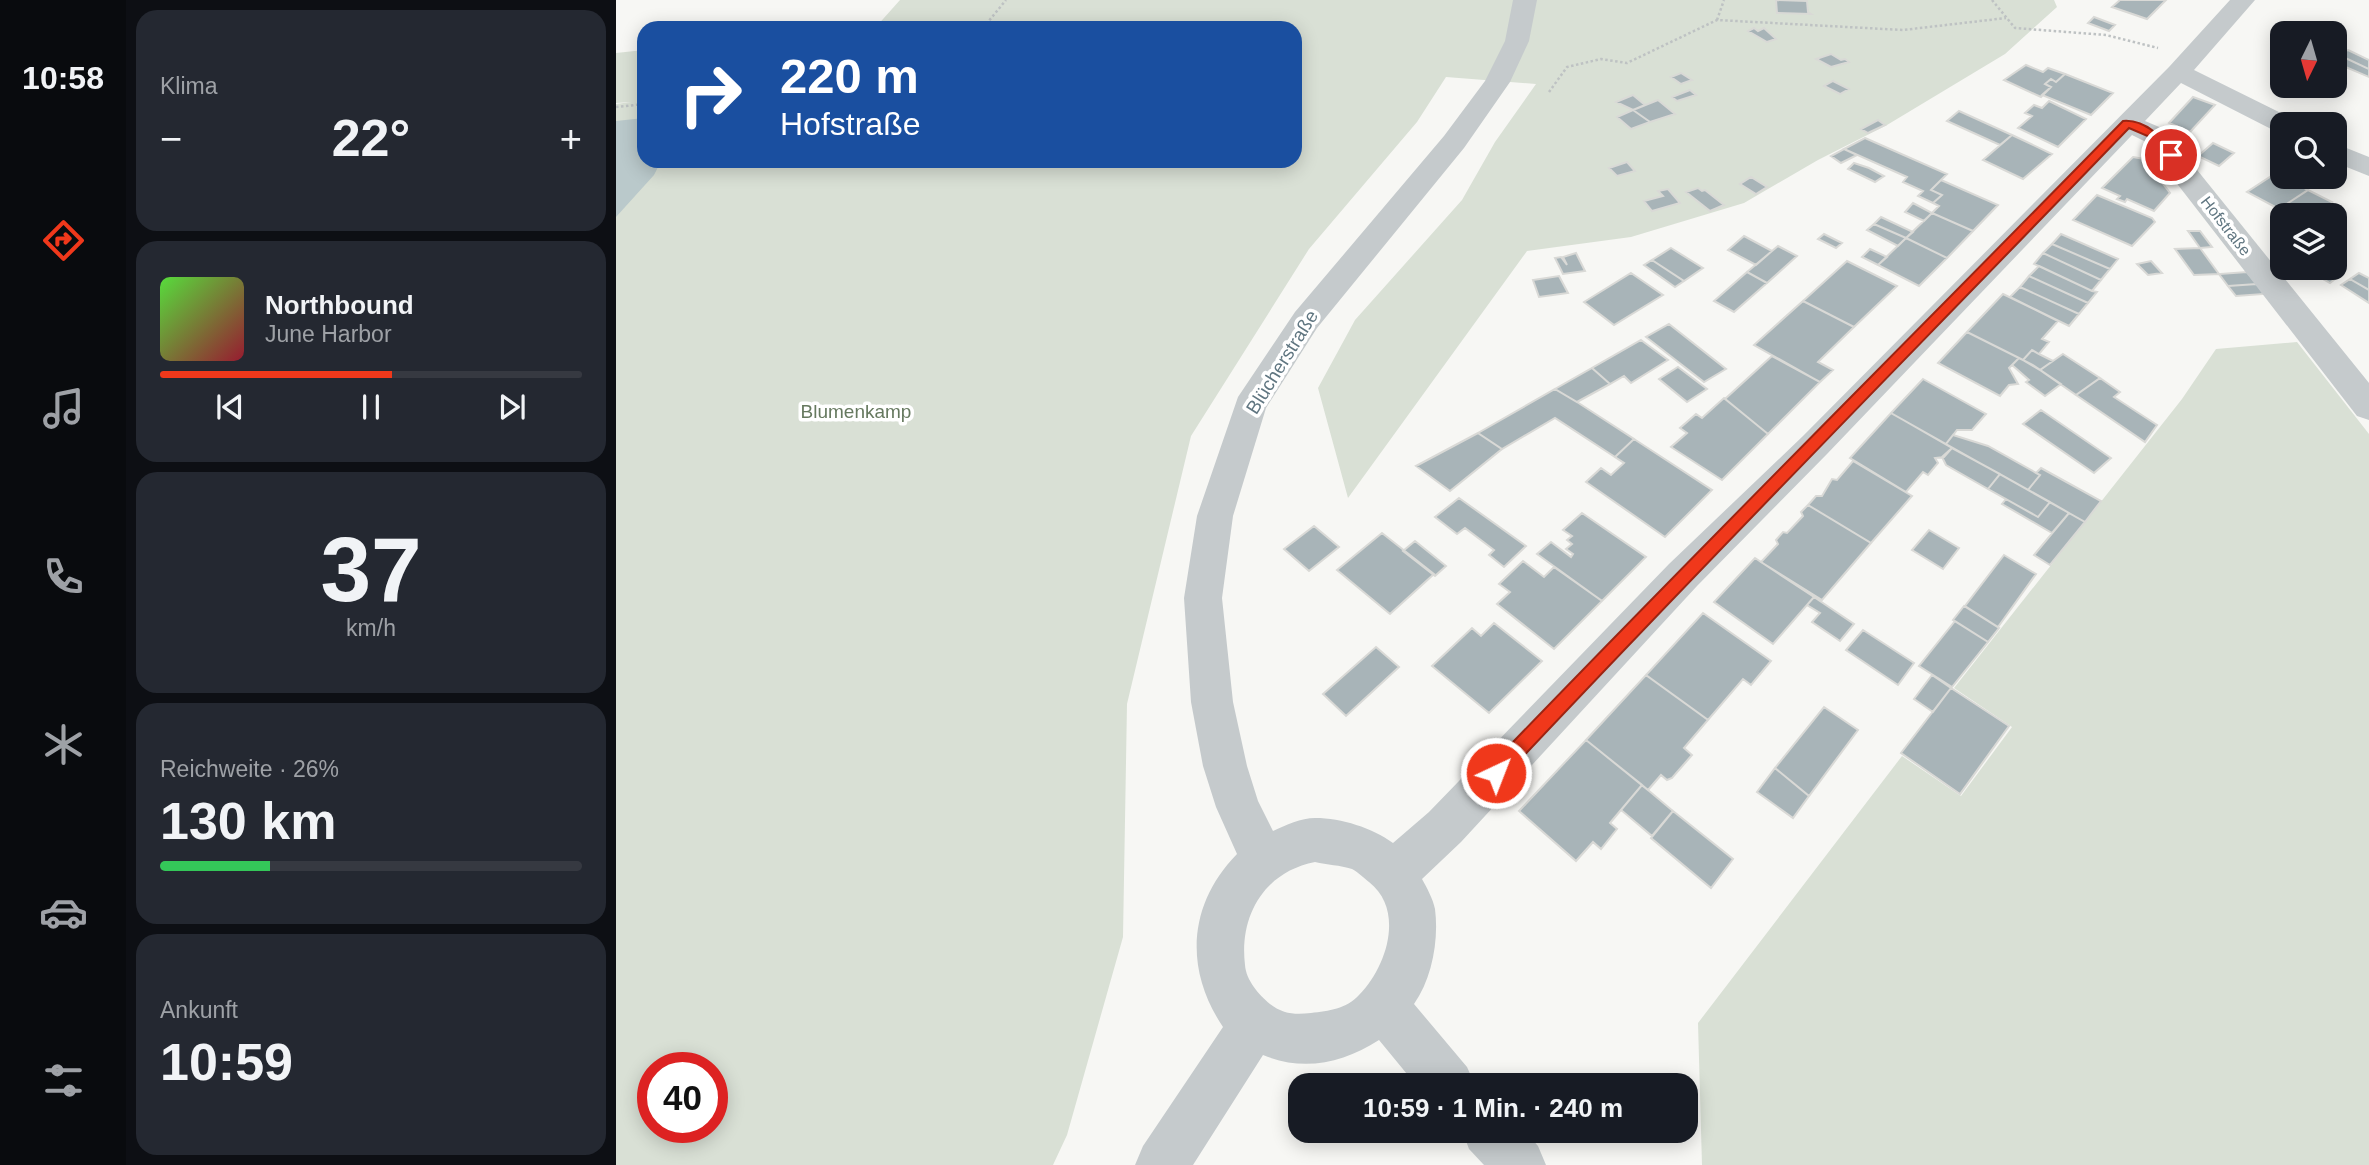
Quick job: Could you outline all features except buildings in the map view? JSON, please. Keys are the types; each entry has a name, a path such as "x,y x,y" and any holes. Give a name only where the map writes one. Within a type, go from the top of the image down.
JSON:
{"street":[{"name":"Blücherstraße","path":"1264,861 1238,807 1225,766 1212,702 1203,598 1215,516 1250,406 1306,320 1454,142 1497,82 1517,41 1525,0"},
{"path":"1395,873 1445,827 1692,566 1815,445 2183,66 2243,0"},
{"path":"2183,66 2270,117"},
{"name":"Hofstraße","path":"2127,123 2154,135 2369,407"},
{"path":"2347,157 2369,168"},
{"path":"1334,840 1367,849 1382,859 1395,873 1405,888 1411,906 1413,945 1400,983 1383,1006 1362,1024 1337,1036 1298,1040 1275,1035 1254,1024 1233,1002 1219,967 1218,947 1227,908 1242,883 1264,861 1295,844 1334,840"},
{"path":"1383,1006 1440,1073"},
{"path":"1162,1165 1254,1024"},
{"path":"1500,1143 1520,1165"}],"path":[{"path":"989,21 1006,0"},
{"path":"1717,20 1724,0"},
{"path":"1992,0 2015,29 2056,30 2142,42 2183,66"},
{"path":"1549,92 1567,67 1601,59 1627,63 1717,20 1903,30 2006,18"},
{"path":"616,107 637,105"}],"green space":[{"name":"Blumenkamp","path":"900,0 2054,0 2057,7 2005,54 1887,125 1818,160 1744,203 1631,237 1527,251 1348,498 1318,388 1355,320 1462,200 1495,142 1536,84 1446,77 1417,122 1309,249 1191,436 1127,704 1123,937 1067,1135 1053,1165 616,1165 616,104 631,102 616,103 616,53 637,51 637,168 1302,168 1302,21 881,21"},
{"path":"2297,342 2369,434 2369,1165 1702,1165 1698,1023 1902,756 1961,796 2012,727 1954,688 2182,399 2216,349"}],"shaded area":[{"path":"637,119 637,168 658,168 616,217 616,121"}],"route":[{"path":"1496,773 1692,566 1815,445 2127,123 2154,135 2171,155"}]}
